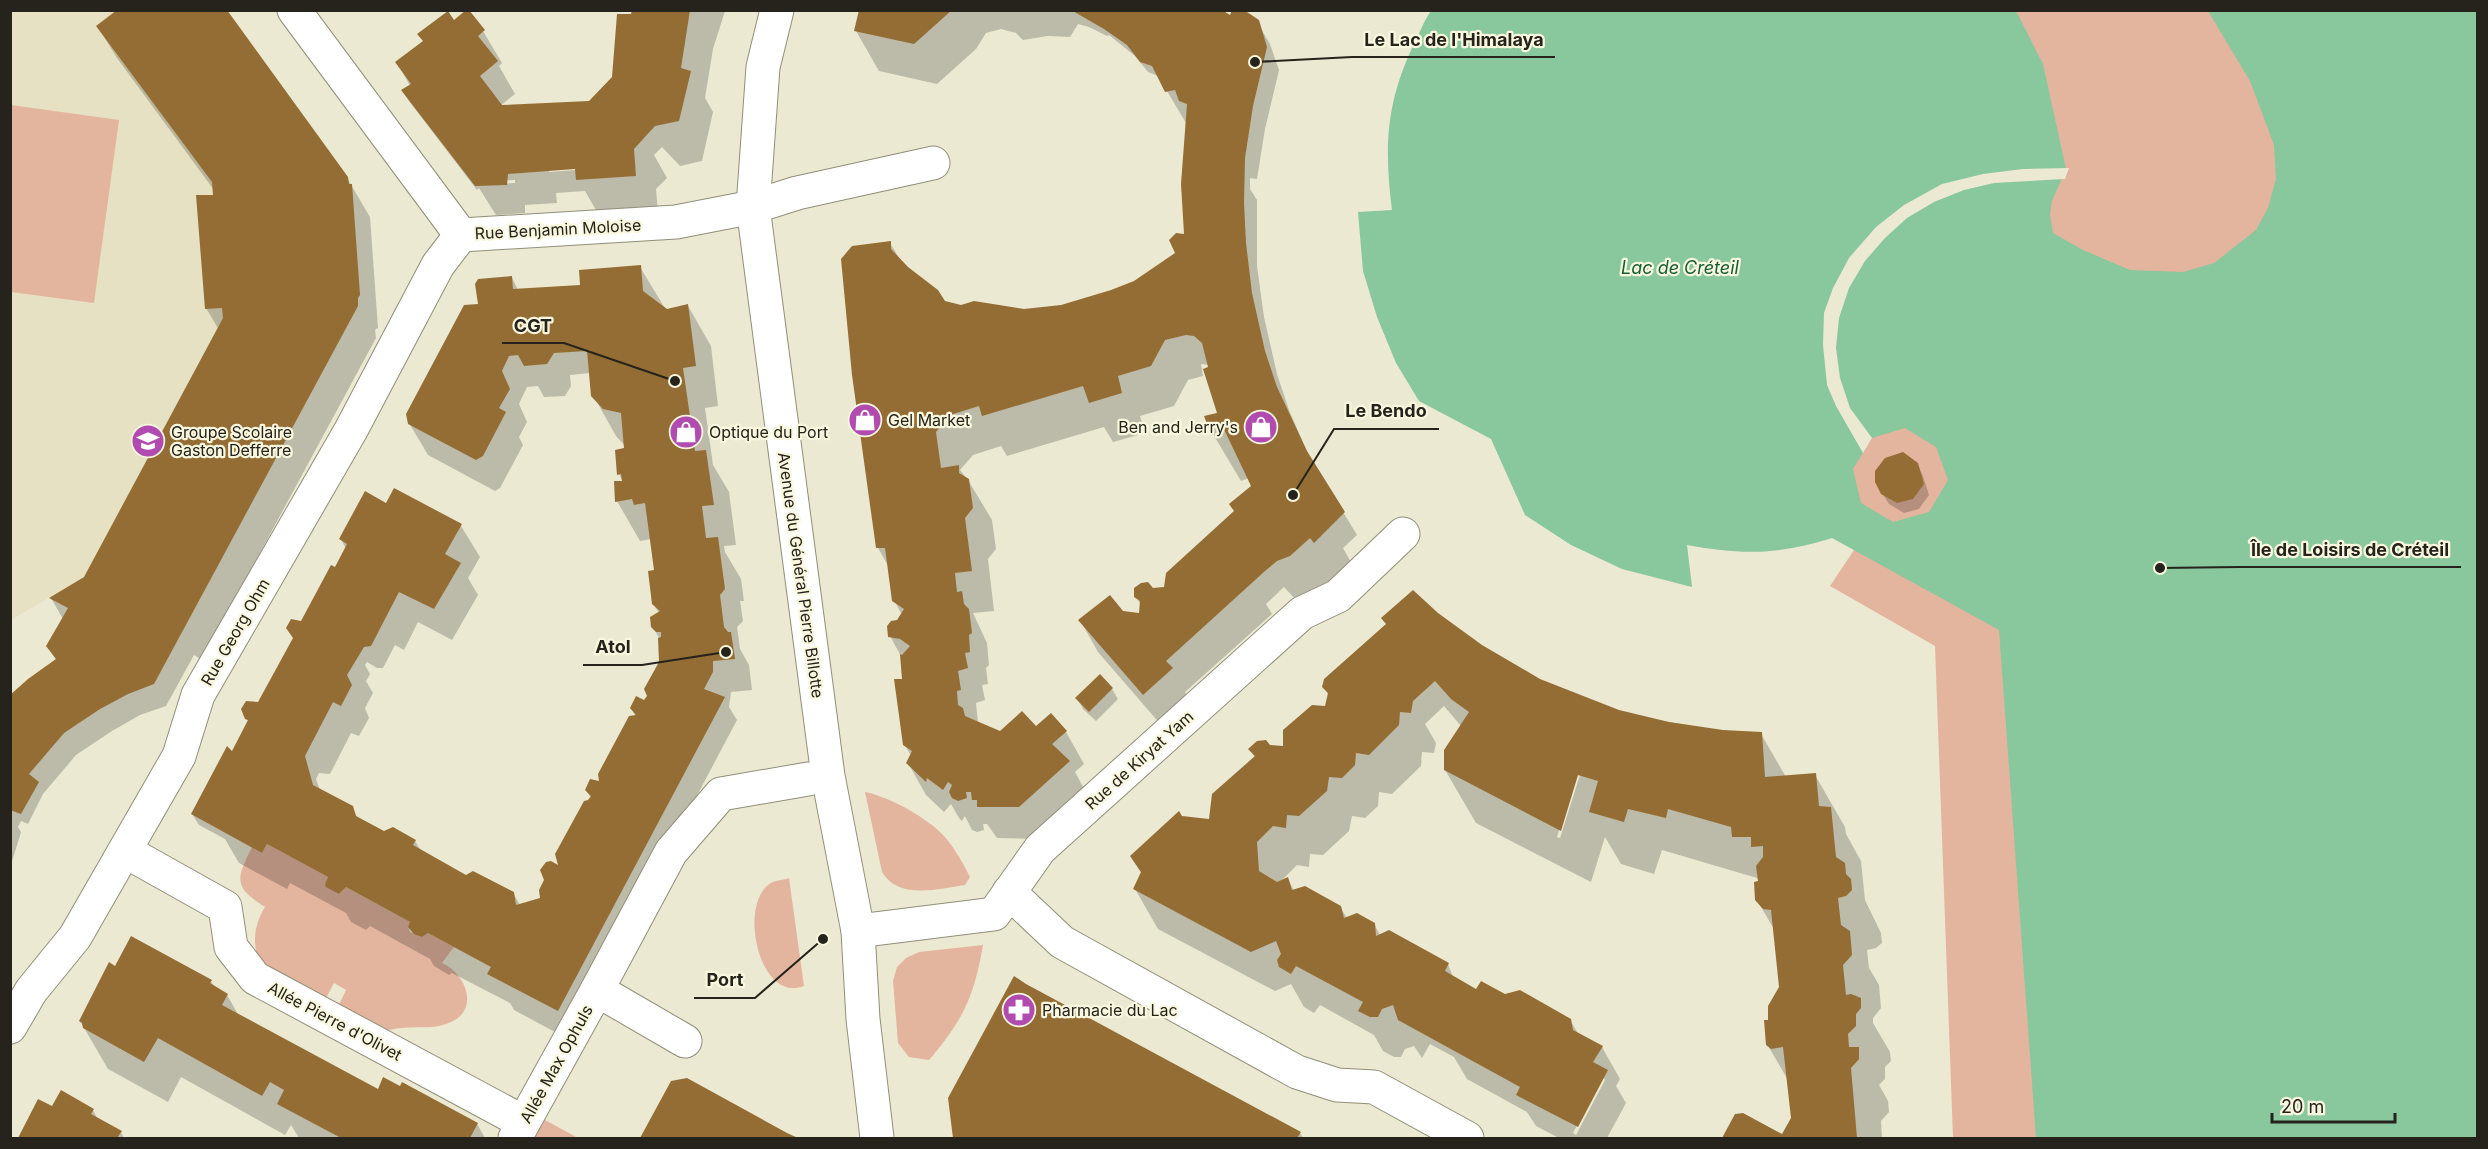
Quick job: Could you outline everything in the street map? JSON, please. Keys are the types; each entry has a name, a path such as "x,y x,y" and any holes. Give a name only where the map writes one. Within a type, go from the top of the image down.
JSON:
{"street":[{"name":"Rue Benjamin Moloise","path":"294,10 460,235 676,222 753,207 797,193 933,163"},
{"name":"Avenue du Général Pierre Billotte","path":"777,10 763,68 753,207 828,776 858,931 863,1019 877,1138"},
{"name":"Rue Georg Ohm","path":"10,1027 31,991 75,937 179,756 198,695 351,430 438,265 460,235"},
{"name":"Rue de Kiryat Yam","path":"858,931 994,914 1040,849 1302,613 1338,596 1403,534"},
{"name":"Allée Max Ophuls","path":"519,1130 671,852 721,794 808,779"},
{"name":"Allée Pierre d'Olivet","path":"125,851 225,907 231,947 255,978 519,1130"},
{"path":"1009,892 1062,942 1297,1072 1337,1085 1374,1087 1467,1138"},
{"path":"597,990 685,1041"}],"shaded area":[{"name":"Groupe Scolaire Gaston Defferre","path":"11,11 227,11 348,177 349,184 352,184 360,295 358,306 184,629 84,577 11,620"},
{"name":"Lac de Créteil","path":"1967,11 2477,11 2477,1138 1953,1138 1935,646 1830,586 1854,550 1850,408"},
{"path":"11,105 119,120 94,303 11,292"},
{"path":"865,792 897,803 938,830 952,846 970,877 965,885 920,890 898,886 889,881 882,872"},
{"path":"267,844 328,877 325,884 339,894 346,887 410,922 408,927 410,932 422,937 428,933 454,947 442,963 457,974 466,990 466,1007 461,1015 441,1026 384,1030 337,1009 346,990 334,983 324,1002 268,969 259,959 255,944 256,928 265,907 247,894 240,882 243,867 252,847 262,853"},
{"path":"789,878 804,986 788,988 775,980 765,967 758,949 755,910 761,894 771,883"},
{"path":"983,945 976,979 959,1020 929,1060 909,1057 898,1043 893,981 897,967 906,958 919,952"},
{"path":"536,1115 578,1138 525,1138"}],"water":[{"name":"Lac de Créteil","path":"1431,11 2016,11 2043,64 2066,169 2052,201 2050,215 2053,233 2083,250 2130,270 2183,272 2214,263 2256,230 2268,208 2276,179 2274,145 2250,81 2208,11 2477,11 2477,1138 2036,1138 1999,630 1832,538 1794,548 1760,552 1725,551 1687,545 1692,587 1622,569 1571,545 1525,515 1491,439 1419,401 1396,363 1377,317 1363,271 1358,212 1392,210 1388,145 1393,105 1405,65","holes":["1905,428 1936,447 1948,480 1929,512 1893,522 1861,503 1853,469 1872,438"]}],"pier":[{"path":"2069,168 2065,179 1994,183 1964,190 1934,202 1907,218 1865,261 1849,288 1839,318 1836,348 1840,378 1850,408 1872,438 1863,453 1836,406 1827,385 1823,345 1824,313 1833,288 1849,258 1876,227 1904,205 1942,184 1983,174 2023,169"}],"building":[{"path":"117,10 227,10 348,177 349,184 352,184 360,295 358,306 154,684 128,694 100,709 64,733 29,774 39,782 21,814 10,810 10,695 56,659 46,646 68,608 49,598 84,577 223,318 222,308 205,309 196,195 213,195 212,182 96,26"},
{"path":"469,10 485,30 478,36 498,61 480,76 502,105 589,101 612,77 617,14 631,14 632,10 690,10 681,68 691,71 679,121 655,126 634,149 636,176 576,180 575,169 508,174 507,185 475,186 401,90 411,84 395,62 423,41 417,34 448,11 454,20"},
{"path":"859,10 952,10 914,44 854,31"},
{"path":"1071,10 1222,10 1230,15 1232,10 1244,10 1259,20 1267,47 1253,106 1245,158 1246,243 1252,293 1265,351 1277,387 1307,451 1345,512 1314,543 1310,538 1290,556 1277,561 1265,571 1166,661 1173,668 1143,695 1078,620 1110,595 1123,611 1139,613 1140,601 1134,597 1134,588 1141,583 1148,582 1153,588 1164,587 1166,573 1234,511 1229,504 1251,486 1222,425 1209,429 1204,416 1217,413 1203,369 1208,367 1202,343 1194,336 1186,335 1165,340 1151,366 1118,376 1122,393 1089,403 1083,386 982,416 979,406 950,415 936,432 941,468 959,465 959,473 969,479 973,508 965,518 972,571 955,573 957,592 962,591 964,604 969,609 972,633 969,635 970,652 965,653 968,668 958,671 961,690 957,691 958,705 963,708 965,716 1000,731 1022,711 1036,726 1051,713 1067,731 1052,744 1070,761 1019,807 977,807 977,800 972,800 971,792 966,792 967,798 958,801 952,798 949,792 952,785 948,782 943,790 927,778 926,782 906,763 912,751 903,745 894,679 902,679 900,654 902,655 910,646 900,639 888,637 887,626 891,621 897,620 904,609 892,601 885,548 876,548 852,375 841,259 852,246 891,241 891,249 908,267 938,290 945,301 961,305 974,301 1024,309 1061,305 1111,290 1134,281 1175,253 1169,240 1176,233 1184,234 1181,184 1187,104 1179,101 1175,90 1165,92 1152,66 1140,62 1127,45"},
{"path":"641,265 643,291 667,309 688,304 696,366 683,368 695,451 706,450 714,505 702,506 706,538 718,537 725,589 720,595 724,627 731,632 735,659 713,661 713,672 704,689 725,697 558,1011 487,974 491,967 428,933 422,937 414,934 408,927 410,922 346,887 339,894 326,887 328,877 267,844 262,853 191,814 227,746 232,751 248,720 245,719 241,709 246,701 258,702 293,638 286,628 291,619 301,621 331,565 335,567 347,544 339,539 365,491 386,503 394,488 462,524 445,554 461,563 434,609 399,592 371,646 364,647 347,675 352,685 341,706 333,702 305,756 313,785 353,806 356,816 384,831 393,827 416,840 413,845 466,875 473,871 514,892 516,905 540,898 539,890 544,880 540,870 546,862 551,861 558,865 555,854 584,801 591,796 585,790 590,779 599,781 598,774 629,716 636,715 630,708 636,696 644,700 647,696 644,689 659,662 658,638 661,637 661,632 656,632 651,627 650,617 660,611 652,604 648,571 654,570 645,503 634,505 632,499 615,502 614,481 622,481 621,474 617,475 615,450 624,448 621,413 603,409 591,396 587,351 554,353 547,364 524,366 518,355 509,356 502,371 510,389 499,408 506,412 483,456 476,460 408,424 406,414 464,305 478,304 475,284 478,279 512,276 513,289 580,285 579,270"},
{"path":"1903,452 1918,463 1924,484 1913,499 1897,503 1881,494 1875,482 1875,471 1885,458"},
{"path":"1413,590 1438,613 1482,645 1540,679 1619,710 1669,722 1723,730 1762,732 1765,777 1816,773 1819,806 1831,807 1836,857 1845,863 1846,874 1851,879 1852,890 1846,896 1838,898 1841,925 1850,931 1852,955 1843,965 1846,995 1851,994 1861,998 1861,1008 1856,1014 1856,1026 1848,1034 1849,1047 1859,1047 1859,1059 1851,1068 1857,1138 1722,1138 1735,1114 1743,1113 1782,1134 1791,1118 1783,1047 1771,1049 1766,1045 1764,1020 1768,1020 1768,1006 1779,987 1771,910 1763,909 1755,900 1754,882 1758,881 1756,866 1763,857 1763,846 1751,847 1751,837 1732,837 1731,827 1668,809 1666,818 1628,809 1624,822 1589,812 1598,781 1578,775 1561,831 1444,770 1444,750 1469,712 1451,699 1435,681 1413,701 1411,713 1400,712 1399,725 1369,755 1356,753 1355,765 1342,778 1329,777 1327,791 1299,816 1287,815 1286,828 1273,826 1257,842 1259,871 1277,882 1288,877 1292,890 1305,886 1341,906 1344,918 1357,913 1375,923 1376,936 1389,930 1449,963 1445,971 1476,989 1481,981 1505,994 1520,990 1571,1019 1573,1030 1603,1046 1593,1062 1608,1070 1578,1127 1516,1095 1520,1087 1398,1020 1393,1005 1382,1009 1378,1017 1370,1017 1358,1011 1363,1002 1296,966 1291,974 1279,967 1277,960 1281,954 1276,941 1251,952 1133,889 1141,872 1130,856 1179,811 1182,816 1209,819 1212,794 1255,756 1248,749 1257,741 1266,740 1270,745 1283,746 1283,730 1312,705 1325,706 1328,693 1322,687 1324,679 1386,624 1381,618"},
{"path":"1100,674 1113,688 1089,712 1075,698"},
{"path":"131,936 212,980 210,983 228,994 222,1005 378,1089 383,1077 400,1086 402,1082 478,1123 470,1138 341,1138 277,1104 284,1090 270,1082 262,1096 158,1038 144,1062 83,1028 79,1021 109,962 115,966"},
{"path":"1014,976 1301,1132 1297,1138 953,1138 948,1098"},
{"path":"687,1078 798,1138 640,1138 671,1081"},
{"path":"61,1090 94,1109 91,1114 122,1131 117,1138 18,1138 38,1099 52,1106"}],"place":[{"name":"Le Lac de l'Himalaya","path":"1255,62"},
{"name":"CGT","path":"675,381"},
{"name":"Gel Market","path":"865,420"},
{"name":"Ben and Jerry's","path":"1261,427"},
{"name":"Optique du Port","path":"686,432"},
{"name":"Groupe Scolaire Gaston Defferre","path":"148,441"},
{"name":"Le Bendo","path":"1293,495"},
{"name":"Île de Loisirs de Créteil","path":"2160,568"},
{"name":"Atol","path":"726,652"},
{"name":"Port","path":"823,939"},
{"name":"Pharmacie du Lac","path":"1019,1010"}]}
